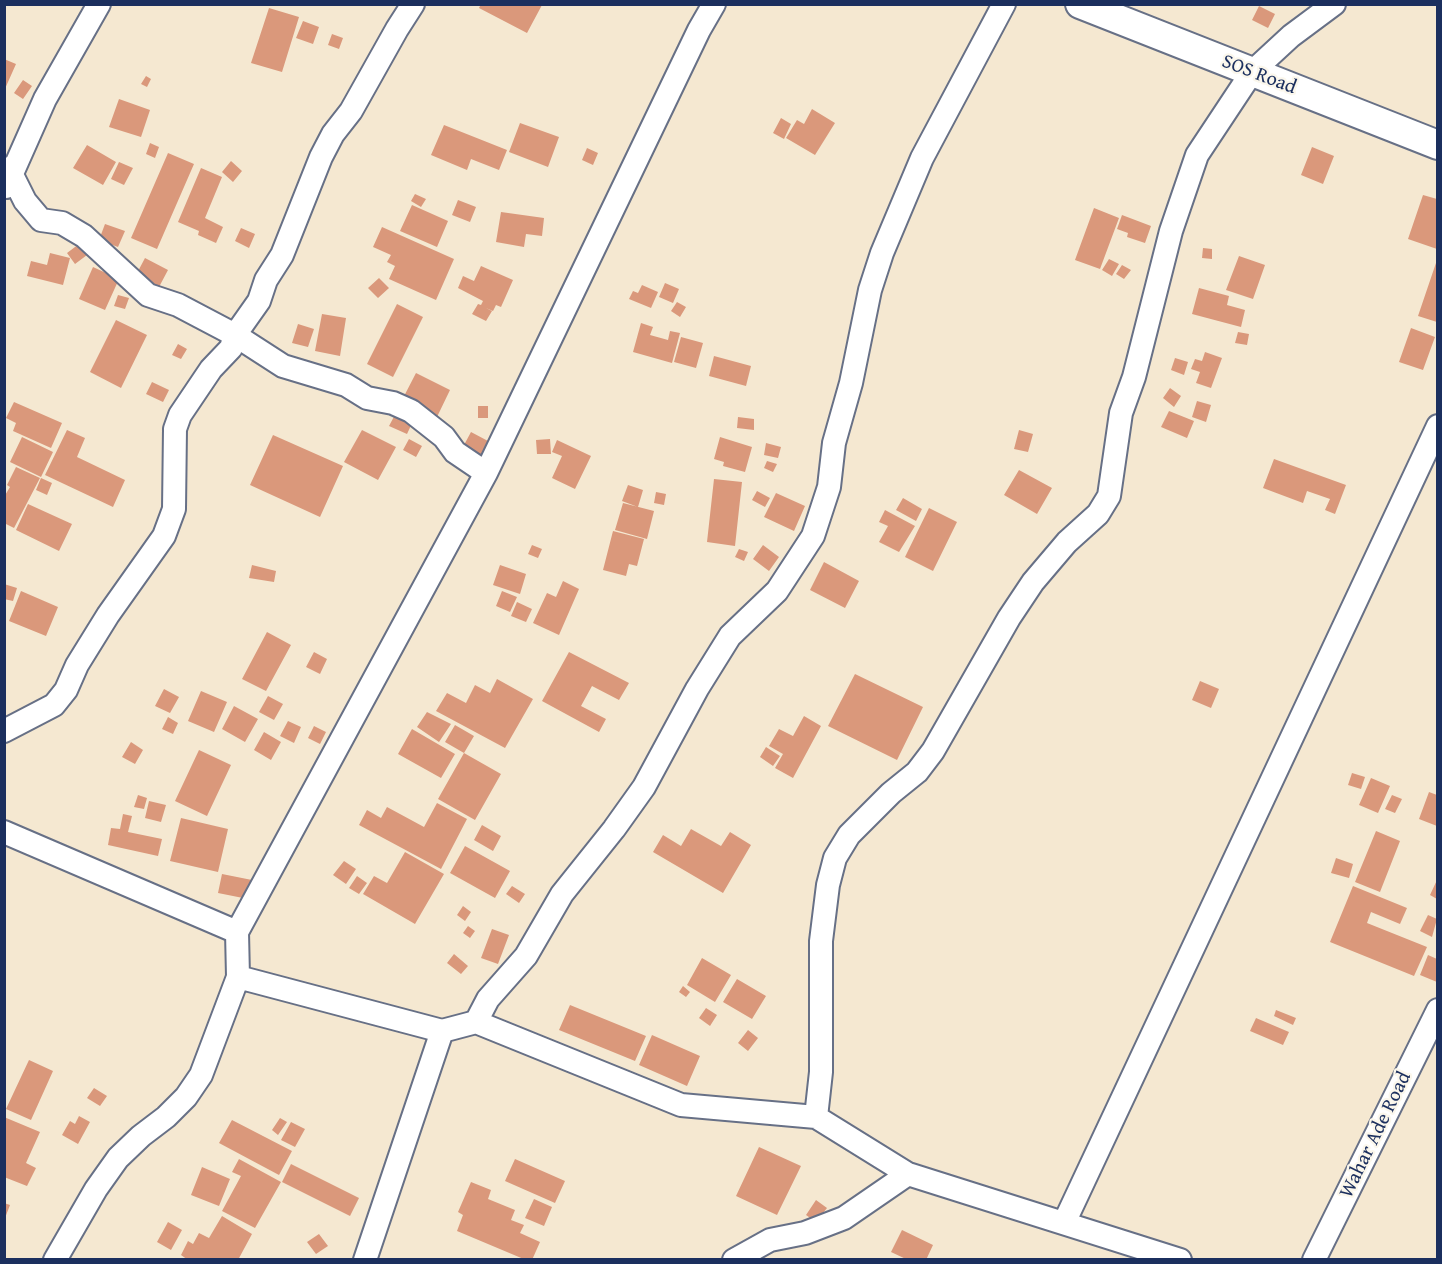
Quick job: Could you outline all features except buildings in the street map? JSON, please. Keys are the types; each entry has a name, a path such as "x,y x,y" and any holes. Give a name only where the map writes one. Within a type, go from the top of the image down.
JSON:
{"street":[{"path":"99,4 45,99 7,178 25,201 41,220 62,223 84,236 148,295 178,305 235,335 283,366 346,385 367,398 393,403 411,411 444,437 455,452 486,473"},
{"path":"4,731 54,705 66,690 77,665 108,615 164,536 174,509 175,429 189,400 231,348 235,335 249,318 282,255 321,157 333,134 351,111 413,4"},
{"path":"55,1260 96,1189 118,1158 186,1097 201,1075 238,976 237,932 486,473 699,30 714,4"},
{"path":"476,1022 488,999 526,956 562,894 625,815 644,787 697,689 730,636 777,591 813,536 829,487 834,442 851,383 870,290 882,253 922,158 1004,4"},
{"name":"SOS Road","path":"1080,4 1437,145"},
{"path":"816,1117 821,1072 821,941 834,858 849,835 891,793 917,772 933,752 1009,618 1027,591 1067,542 1098,514 1109,496 1120,413 1134,377 1172,231 1197,155 1252,72 1291,36 1334,4"},
{"path":"1064,1223 1437,426"},
{"path":"4,832 237,932"},
{"path":"238,976 442,1031 476,1022 681,1105 816,1117 908,1174 1180,1260"},
{"name":"Wahar Ade Road","path":"1314,1260 1437,1010"},
{"path":"365,1260 442,1031"},
{"path":"735,1260 770,1240 805,1233 844,1218 908,1174"}]}
